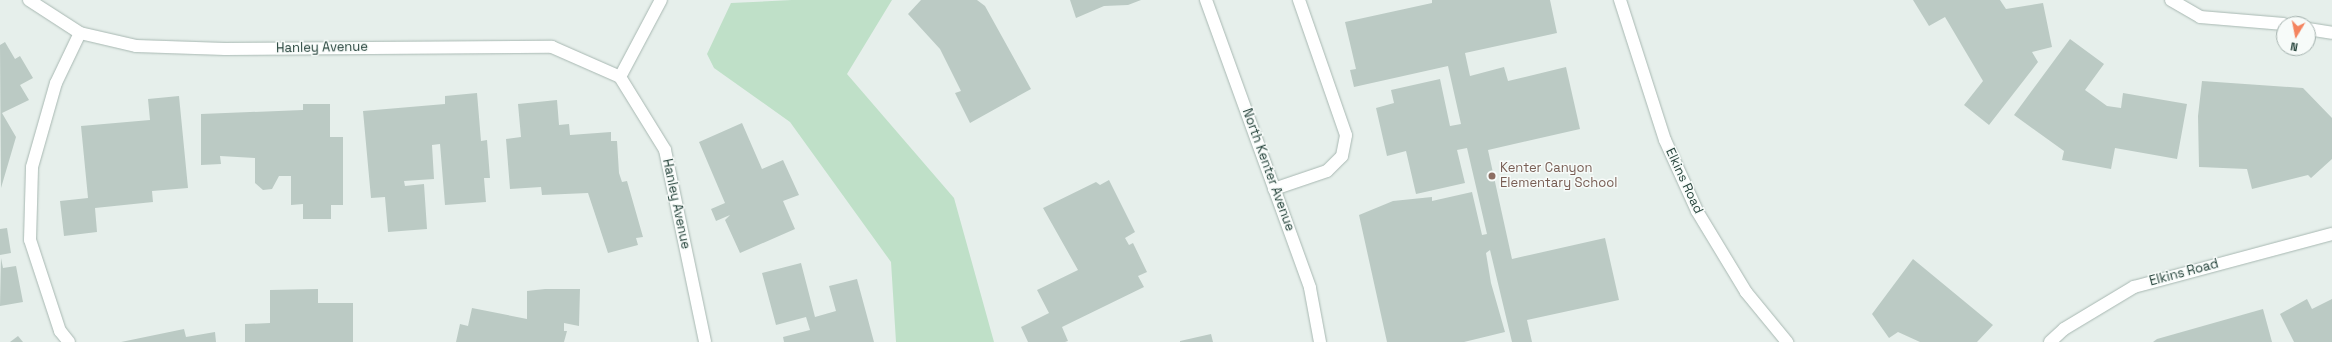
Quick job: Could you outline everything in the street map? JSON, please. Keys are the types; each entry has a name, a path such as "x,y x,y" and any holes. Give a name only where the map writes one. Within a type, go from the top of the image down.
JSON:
{"street":[{"name":"Hanley Avenue","path":"29,0 80,33 136,46 225,49 552,47 620,77 665,150 705,342"},
{"path":"620,77 661,0"},
{"name":"North Kenter Avenue","path":"1206,0 1310,288 1320,342"},
{"path":"1274,188 1327,171 1342,156 1346,135 1299,0"},
{"name":"Elkins Road","path":"1620,0 1665,140 1697,211 1746,292 1787,342"},
{"path":"2171,0 2200,17 2276,23"},
{"path":"2316,30 2332,33"},
{"path":"69,342 60,332 30,240 32,167 56,83 80,33"},
{"name":"Elkins Road","path":"2050,342 2064,329 2134,287 2332,234"}],"green space":[{"path":"792,0 892,0 847,74 954,198 994,342 896,342 891,262 790,122 714,68 707,54 731,3"}],"building":[{"path":"921,0 977,0 985,6 1031,89 970,123 955,93 961,91 940,49 908,14"},
{"path":"1070,0 1141,0 1128,5 1104,6 1076,18"},
{"path":"1432,0 1550,0 1557,33 1465,53 1470,76 1504,67 1508,81 1566,67 1580,129 1488,150 1512,259 1605,238 1619,300 1527,320 1532,342 1512,342 1490,250 1486,253 1491,283 1505,332 1464,342 1387,342 1359,215 1393,201 1432,197 1432,201 1472,192 1482,235 1487,234 1467,148 1457,150 1465,183 1416,194 1406,151 1387,156 1376,108 1394,103 1391,90 1440,79 1450,126 1461,124 1448,66 1354,87 1350,70 1356,69 1345,22 1432,3"},
{"path":"1913,0 2000,0 2006,9 2043,3 2052,47 2032,52 2038,62 1989,125 1964,105 1983,81 1945,17 1929,26"},
{"path":"2070,39 2104,64 2085,90 2107,106 2121,108 2123,93 2187,104 2177,159 2115,148 2111,169 2062,160 2064,151 2014,115"},
{"path":"5,42 15,59 20,56 33,78 20,85 29,100 2,113 16,137 1,188 0,45"},
{"path":"2202,81 2303,88 2332,118 2332,159 2311,178 2308,175 2252,189 2247,169 2199,167 2198,116"},
{"path":"477,93 481,141 487,140 490,178 484,178 486,202 445,205 440,144 432,145 434,179 404,181 405,186 424,184 427,229 388,232 385,197 371,198 363,111 445,104 445,96"},
{"path":"179,96 188,188 152,191 153,202 95,208 97,232 64,236 60,201 88,198 81,126 150,120 148,99"},
{"path":"557,100 559,125 569,124 570,135 611,132 611,141 617,141 619,173 622,182 627,181 643,237 636,238 638,245 608,253 588,193 542,195 541,187 510,189 506,139 521,137 518,104"},
{"path":"303,104 330,104 330,137 343,137 343,205 331,205 331,219 303,219 303,204 291,205 291,176 279,176 272,189 263,190 255,183 255,158 220,156 221,164 201,165 201,114 303,110"},
{"path":"742,123 762,169 783,160 799,195 783,201 795,229 740,253 725,220 730,215 716,221 711,209 725,203 699,142"},
{"path":"1109,180 1135,232 1125,238 1129,245 1133,243 1147,272 1138,276 1144,287 1062,327 1068,341 1028,342 1021,327 1049,313 1037,290 1078,270 1043,208 1096,182 1100,185"},
{"path":"7,228 11,253 0,255 0,229"},
{"path":"1,258 3,268 16,266 23,302 0,306"},
{"path":"1913,259 1993,325 1977,342 1920,342 1898,332 1889,338 1872,314"},
{"path":"801,263 815,317 836,311 829,286 857,279 874,342 784,342 783,337 810,330 806,317 776,325 762,273"},
{"path":"318,289 318,303 353,303 353,342 245,342 245,324 270,323 270,290"},
{"path":"545,289 580,289 579,326 564,323 564,331 567,331 564,342 456,342 460,324 468,326 472,308 527,319 527,291"},
{"path":"2307,299 2312,309 2332,299 2332,342 2294,342 2280,314"},
{"path":"2263,309 2272,342 2153,342 2157,339"},
{"path":"184,329 186,337 215,332 216,342 121,342"},
{"path":"1211,334 1213,342 1180,342 1180,341"},
{"path":"18,336 23,342 10,342"}],"place":[{"name":"Kenter Canyon Elementary School","path":"1492,176"}]}
